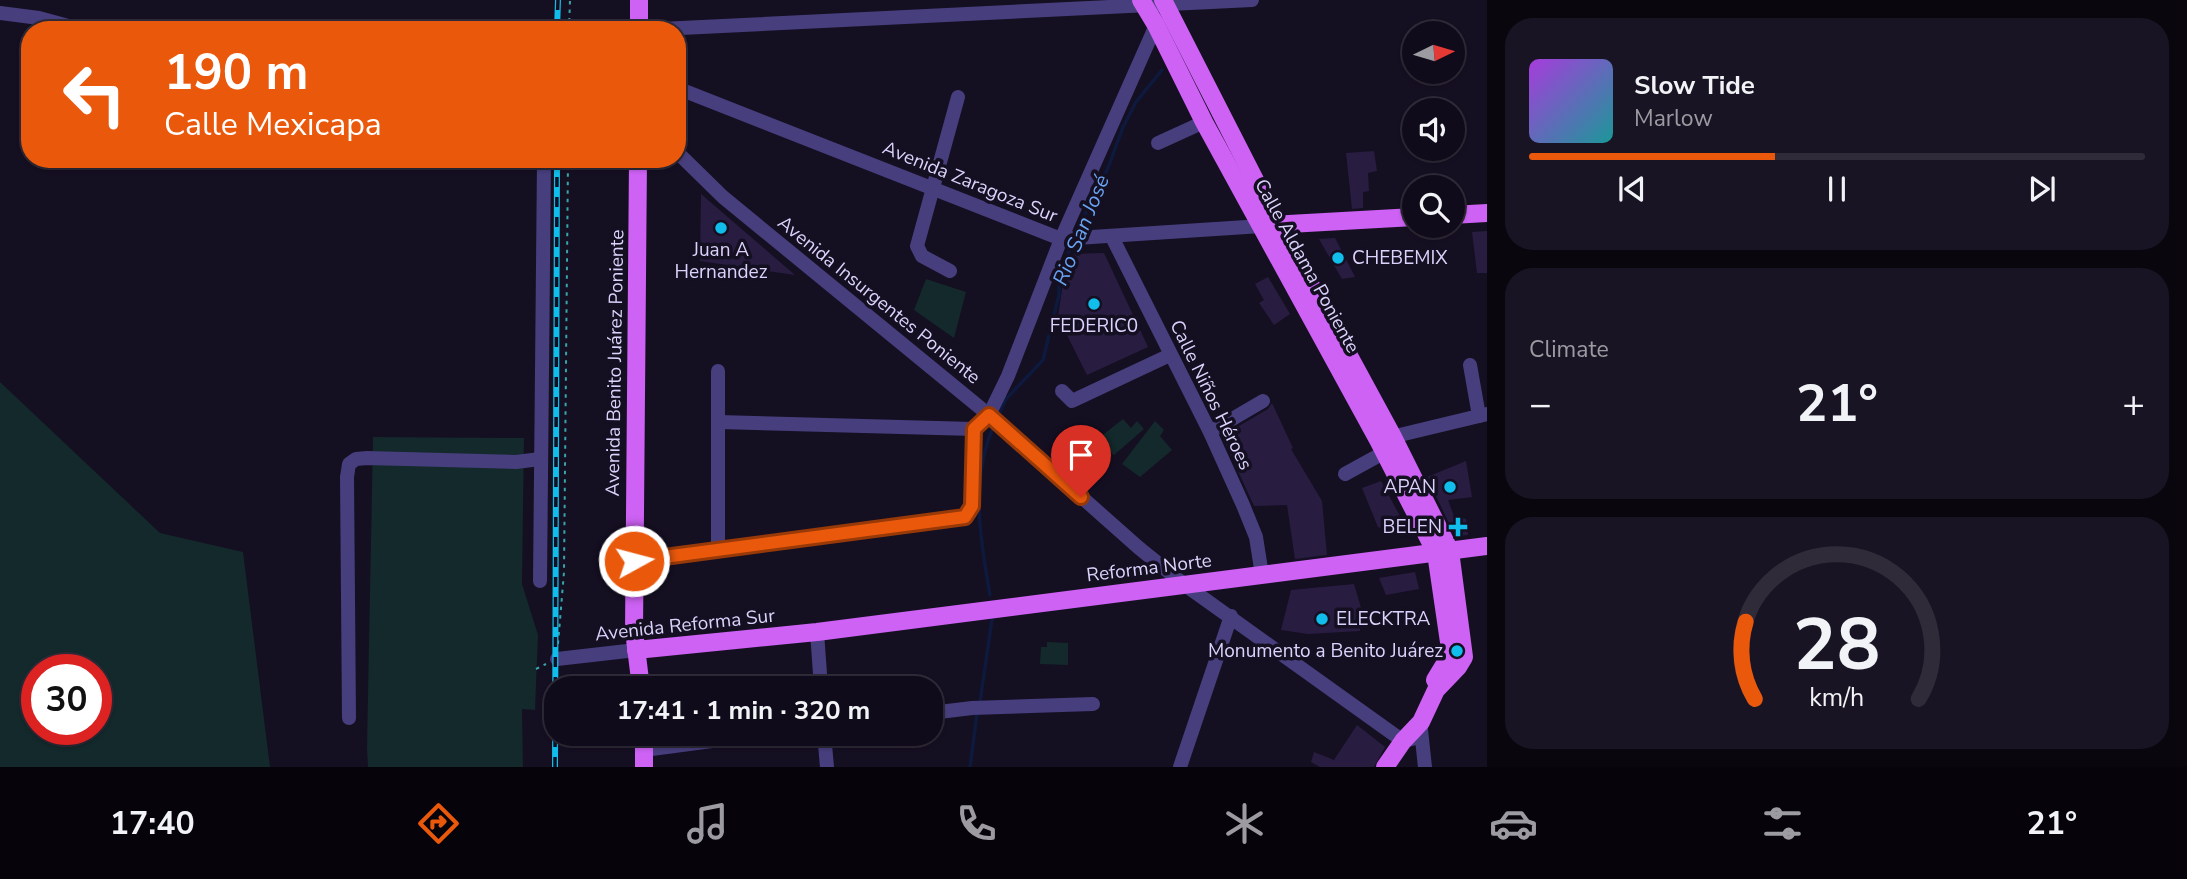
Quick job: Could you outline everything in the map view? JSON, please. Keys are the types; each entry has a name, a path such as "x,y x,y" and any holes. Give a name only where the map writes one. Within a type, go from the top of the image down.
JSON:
{"main road":[{"path":"639,0 640,21"},
{"name":"Calle Aldama Poniente","path":"1142,2 1204,122 1270,225"},
{"name":"Calle Aldama Poniente","path":"1164,2 1270,225 1443,552 1464,657 1436,690 1421,730 1403,741 1385,767"},
{"name":"Avenida Benito Juárez Poniente","path":"638,168 634,561 636,650 639,676"},
{"path":"1465,215 1487,214"},
{"path":"1270,225 1402,218"},
{"name":"Reforma Norte","path":"817,632 1487,546"},
{"name":"Avenida Reforma Sur","path":"636,650 817,632"}],"street":[{"path":"686,27 1142,2 1252,0"},
{"path":"0,13 50,21"},
{"path":"719,422 974,429 990,416 1156,25"},
{"name":"Avenida Zaragoza Sur","path":"686,92 1066,239 1270,225"},
{"path":"950,271 922,256 917,246 958,97"},
{"path":"1158,143 1204,122"},
{"name":"Avenida Insurgentes Poniente","path":"686,161 723,197 990,416 1139,548 1403,741"},
{"path":"540,581 544,168"},
{"name":"Calle Niños Héroes","path":"1112,237 1210,432 1256,537 1262,575"},
{"path":"1062,391 1070,400 1075,399 1170,355"},
{"path":"1345,474 1385,443 1483,415 1470,365"},
{"path":"718,371 718,550"},
{"path":"1210,432 1263,401"},
{"path":"634,561 965,517 972,506 974,429"},
{"path":"349,718 349,464 356,459 367,458 516,461 540,459"},
{"path":"1180,767 1231,616"},
{"path":"817,632 820,676"},
{"name":"Avenida Reforma Sur","path":"557,659 636,650"},
{"path":"943,712 1093,704"},
{"path":"1421,730 1425,767"},
{"path":"644,750 674,746"},
{"path":"825,746 827,767"}],"path":[{"path":"569,21 570,0"},
{"path":"557,659 564,572 568,168"}],"green space":[{"path":"926,279 966,292 954,338 914,310"},
{"path":"0,382 160,533 243,552 270,767 0,767"},
{"path":"1123,419 1131,428 1137,421 1144,429 1114,455 1095,441"},
{"path":"1155,421 1164,430 1160,436 1172,450 1140,477 1122,464"},
{"path":"373,437 524,438 522,584 538,635 535,710 522,709 523,767 368,767"},
{"path":"1047,642 1068,643 1068,665 1040,664 1041,647 1047,647"}],"building":[{"path":"1374,151 1377,171 1368,173 1369,191 1363,192 1363,208 1352,209 1346,153"},
{"name":"Juan A Hernandez","path":"701,194 795,275 700,261"},
{"path":"1487,231 1487,273 1477,273 1472,232"},
{"name":"CHEBEMIX","path":"1335,238 1355,277 1342,279 1319,239"},
{"name":"FEDERIC0","path":"1104,253 1148,347 1087,375 1058,317 1061,276 1071,254"},
{"path":"1268,277 1290,314 1274,325 1259,303 1264,300 1255,284"},
{"path":"1272,403 1293,448 1291,449 1322,501 1327,555 1295,559 1287,505 1254,506 1222,436 1268,409"},
{"name":"APAN","path":"1466,461 1472,497 1448,500 1454,516 1466,519 1468,535 1455,536 1427,477"},
{"path":"1381,481 1401,518 1392,531 1378,527 1362,488"},
{"path":"1415,572 1419,589 1386,595 1379,578"},
{"name":"ELECKTRA","path":"1354,584 1361,608 1360,631 1308,634 1281,630 1291,590"},
{"path":"1357,725 1385,747 1374,767 1320,767 1311,762 1314,752 1334,760"}],"waterway":[{"name":"Rio San José","path":"1076,233 1136,102 1162,70"},
{"name":"Rio San José","path":"997,418 1006,399 1043,360 1059,295 1059,276 1072,244"},
{"name":"Rio San José","path":"990,595 979,509 982,466 994,425"},
{"name":"Rio San José","path":"980,702 992,619"},
{"name":"Rio San José","path":"970,767 977,714"}],"railway":[{"path":"557,21 558,0"},
{"path":"555,767 557,168"}],"place":[{"name":"Juan A Hernandez","path":"721,228"},
{"name":"CHEBEMIX","path":"1338,258"},
{"name":"FEDERIC0","path":"1094,304"},
{"name":"APAN","path":"1450,487"},
{"name":"BELEN","path":"1458,527"},
{"name":"ELECKTRA","path":"1322,619"},
{"name":"Monumento a Benito Juárez","path":"1457,651"}],"route":[{"path":"634,561 965,517 972,506 974,429 989,415 1081,497"}]}
